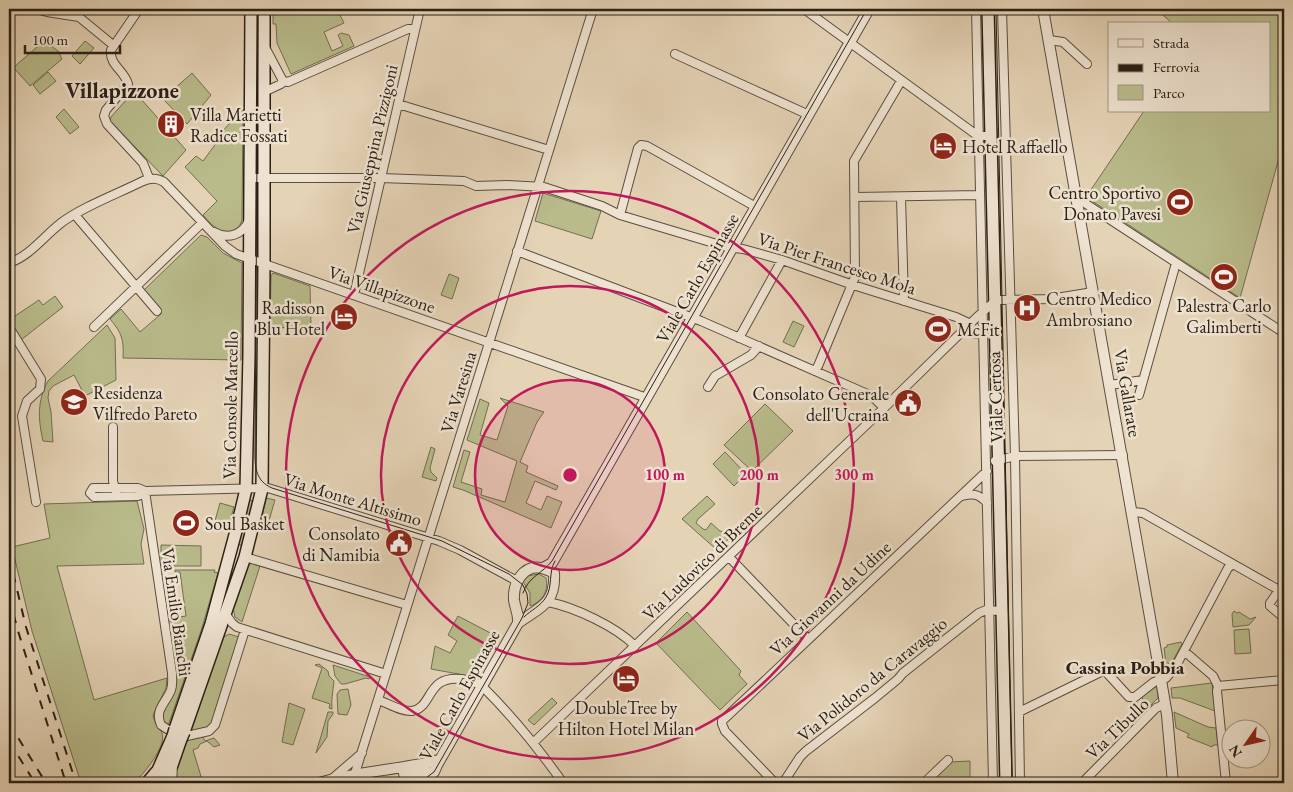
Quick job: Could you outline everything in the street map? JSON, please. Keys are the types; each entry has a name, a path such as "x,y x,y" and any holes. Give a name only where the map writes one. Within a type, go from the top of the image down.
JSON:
{"main road":[{"name":"Via Console Marcello","path":"160,783 172,765 178,733 211,624 246,489 252,9"},
{"name":"Via Console Marcello","path":"147,783 158,770 178,733 219,632 245,557 265,489 264,9"},
{"name":"Viale Certosa","path":"988,9 994,302 993,461 1002,611 1006,783"}],"street":[{"path":"36,9 79,17 113,45"},
{"path":"139,9 110,52 111,58 128,84 104,113 104,119 143,163 149,178"},
{"name":"Via Giuseppina Pizzigoni","path":"354,295 420,9"},
{"name":"Via Varesina","path":"353,779 592,9"},
{"path":"804,9 978,136 991,136"},
{"name":"Viale Carlo Espinasse","path":"550,568 870,9"},
{"name":"Viale Certosa","path":"976,9 980,195 976,318 984,336 993,461 987,471 986,503 993,783"},
{"name":"Viale Certosa","path":"1002,9 1015,456 1020,783"},
{"name":"Via Gallarate","path":"1043,9 1162,680 1173,783"},
{"path":"283,81 288,82 400,32 415,29"},
{"path":"1049,40 1063,42 1087,64"},
{"path":"264,46 283,81"},
{"path":"676,54 809,115"},
{"path":"264,92 281,84 283,81"},
{"path":"815,371 855,277 854,161 901,81"},
{"path":"398,104 549,150"},
{"path":"620,215 638,148 641,145 647,146 756,207"},
{"path":"9,263 28,251 76,214 149,178 157,178 164,182 230,250 249,259"},
{"name":"Via Pier Francesco Mola","path":"250,178 381,178 464,181 476,186 544,187 602,206 620,215 732,248 743,249 782,260 853,285 956,317 976,318"},
{"path":"855,197 980,195"},
{"path":"901,197 904,301"},
{"path":"1077,198 1284,333"},
{"path":"76,214 157,311"},
{"path":"202,223 217,234 230,236 240,232 248,223 250,216"},
{"path":"94,327 202,223"},
{"path":"517,252 693,317 872,396 884,408"},
{"name":"Via Villapizzone","path":"249,259 646,398"},
{"path":"739,338 782,260"},
{"path":"1139,395 1176,263"},
{"path":"976,318 994,302 1000,300 1050,299 1093,292"},
{"name":"Via Ludovico di Breme","path":"533,742 730,557 976,318"},
{"path":"9,327 42,379 40,389 27,401 22,416 22,426 36,502"},
{"path":"963,331 984,336"},
{"path":"708,388 715,376 756,352 759,346"},
{"path":"1110,385 1143,380"},
{"path":"113,428 113,481 118,497"},
{"path":"993,461 1015,456 1122,455"},
{"name":"Via Giovanni da Udine","path":"775,783 725,730 722,724 724,718 987,471"},
{"path":"94,488 138,488 145,491 138,496 118,497 94,497 90,493 94,488"},
{"name":"Via Monte Altissimo","path":"145,491 265,489 428,538 460,550 516,584"},
{"name":"Via Emilio Bianchi","path":"145,491 173,684 158,714 161,725 178,733"},
{"path":"962,496 976,494 986,503"},
{"path":"1133,512 1144,513 1279,590"},
{"path":"245,557 407,605"},
{"path":"730,557 808,639"},
{"path":"1019,712 1103,671 1129,698 1135,697 1154,682 1171,675 1228,568 1233,564"},
{"path":"536,611 518,623 518,612 514,601 516,584 522,574 528,570 550,568 553,603"},
{"path":"1284,583 1270,606 1284,618"},
{"path":"516,584 516,597 522,607 530,612 553,603 565,606 622,634 635,646"},
{"path":"989,610 1002,611"},
{"name":"Via Polidoro da Caravaggio","path":"783,783 806,751 979,613 989,610"},
{"path":"225,613 232,623 241,628 386,674"},
{"name":"Viale Carlo Espinasse","path":"427,783 518,623"},
{"path":"219,632 231,627 241,628"},
{"path":"178,733 209,731 214,726 241,628"},
{"path":"1184,651 1213,676 1218,686 1226,783"},
{"path":"378,700 404,710 413,710 422,705 437,684 442,681 455,679 482,686 533,742 563,783"},
{"path":"1218,686 1284,680"},
{"name":"Via Tibullo","path":"1082,783 1156,708 1165,704"},
{"path":"332,779 362,754"},
{"path":"353,779 439,760"},
{"path":"924,783 948,760"},
{"path":"171,783 172,765"},
{"path":"415,766 434,772"},
{"path":"319,783 332,779 362,780 434,772"},
{"path":"1090,774 1093,783"}],"green space":[{"path":"273,9 337,9 344,23 324,32 332,51 343,46 338,35 341,33 349,35 354,46 291,74 277,43 276,24 273,24"},
{"name":"Centro Sportivo Donato Pavesi","path":"1156,9 1284,9 1284,140 1240,298 1086,197 1143,112 1270,112 1270,22 1171,22"},
{"path":"44,41 58,51 62,59 30,86 14,68 9,72 9,62 14,67"},
{"path":"85,41 94,48 80,64 72,56"},
{"path":"48,72 56,81 40,94 33,85"},
{"path":"192,73 211,95 187,124 163,99"},
{"path":"134,91 186,150 163,176 110,121 111,117"},
{"path":"64,109 79,127 70,134 56,117"},
{"path":"243,109 242,220 235,230 223,231 213,226 203,215 217,201 185,167 196,156 203,161 220,138 218,136"},
{"path":"543,193 601,211 592,239 535,221"},
{"path":"201,235 207,237 223,253 242,263 241,360 123,358 121,337 110,319 121,309 140,332 161,314 161,311 143,291"},
{"path":"273,273 310,286 311,327 270,328 271,276"},
{"path":"449,274 459,278 452,299 441,295"},
{"path":"55,296 63,307 21,340 9,324 9,320 39,300 43,305"},
{"path":"793,321 804,326 794,347 783,342"},
{"path":"107,325 115,338 116,380 85,396 74,375 53,386 49,391 48,398 53,442 43,441 40,425 40,403 44,388 48,381"},
{"path":"500,398 544,412 537,422 520,462 528,466 526,472 558,486 556,490 535,481 526,503 541,510 547,496 562,502 551,528 453,487 464,450 470,452 461,482 482,489 481,495 505,502 517,461 467,440 480,399 489,403 480,435 497,440 508,406"},
{"path":"765,404 793,431 752,471 724,445"},
{"path":"431,447 435,449 430,468 437,478 436,481 422,477"},
{"path":"725,452 746,474 734,486 713,464"},
{"path":"707,496 715,504 696,523 706,530 711,523 720,531 734,534 717,550 682,519"},
{"path":"266,498 275,500 268,524 261,522"},
{"path":"248,500 255,501 244,546 237,544"},
{"path":"137,501 144,529 141,544 144,564 57,566 94,700 167,678 166,688 153,715 163,739 158,753 134,783 81,783 32,631 12,547 50,538 44,504"},
{"path":"220,503 234,507 227,531 213,528"},
{"path":"161,545 201,546 201,566 161,566"},
{"path":"252,563 260,566 242,622 235,617 233,607 248,565"},
{"path":"175,570 215,570 214,572 218,573 201,631 168,726 163,723 162,711 171,696 171,657 176,656 171,621 168,621 168,619 186,616 180,572 175,572"},
{"path":"539,574 546,578 545,592 538,602 530,606 530,593 522,580 527,576"},
{"path":"1234,611 1250,619 1256,617 1249,625 1233,627 1232,614"},
{"path":"687,612 741,671 739,675 747,684 720,710 656,643"},
{"path":"458,616 498,637 475,677 431,669 435,646 450,653 457,641 448,635"},
{"path":"1249,629 1251,653 1235,654 1234,630"},
{"path":"229,634 239,637 213,723 208,728 189,733 222,638"},
{"path":"1181,642 1182,644 1171,664 1166,663 1164,648 1167,645"},
{"path":"319,664 328,671 329,676 334,681 332,709 329,708 330,704 312,698 322,668 315,665"},
{"path":"333,665 370,677 369,679 366,678 341,684 335,676"},
{"path":"1212,683 1215,711 1180,698 1172,698 1171,688"},
{"path":"1157,686 1158,698 1148,708 1144,706 1142,696"},
{"path":"348,689 351,705 347,715 338,714 337,694 340,690"},
{"path":"552,698 557,703 534,725 528,720"},
{"path":"289,703 305,709 293,745 282,742"},
{"path":"328,712 333,712 333,714 328,721 327,737 316,753"},
{"path":"1174,712 1208,727 1216,728 1218,745 1213,745 1212,747 1187,737 1189,734 1176,728"},
{"path":"203,737 205,741 214,738 220,745 214,747 207,741 193,750 203,783 175,783 175,773 186,740"},
{"path":"970,761 970,783 927,783 949,762"}],"tram line":[{"path":"258,9 255,453 255,464 258,474 263,482 272,488 442,541 509,574 523,585 527,594 528,603 522,618 434,772 423,780 405,783"},
{"path":"523,593 528,583 552,561 867,9"},
{"path":"996,9 1012,783"},
{"path":"524,617 546,597 555,561"},
{"path":"383,783 413,779"}],"railway":[{"path":"9,556 26,627 76,783"},
{"path":"9,597 66,783"},
{"path":"9,723 46,783"},
{"path":"9,741 35,783"}],"place":[{"name":"Villa Marietti Radice Fossati","path":"171,124"},
{"name":"Hotel Raffaello","path":"943,146"},
{"name":"Centro Sportivo Donato Pavesi","path":"1180,202"},
{"name":"Palestra Carlo Galimberti","path":"1224,277"},
{"name":"Centro Medico Ambrosiano","path":"1027,308"},
{"name":"Radisson Blu Hotel","path":"344,317"},
{"name":"McFit","path":"938,329"},
{"name":"Residenza Vilfredo Pareto","path":"74,402"},
{"name":"Consolato Generale dell'Ucraina","path":"908,403"},
{"name":"Soul Basket","path":"186,523"},
{"name":"Consolato di Namibia","path":"399,543"},
{"name":"DoubleTree by Hilton Hotel Milan","path":"626,679"}],"district":[{"name":"Villapizzone","path":"122,90"},
{"name":"Cassina Pobbia","path":"1125,667"}]}
